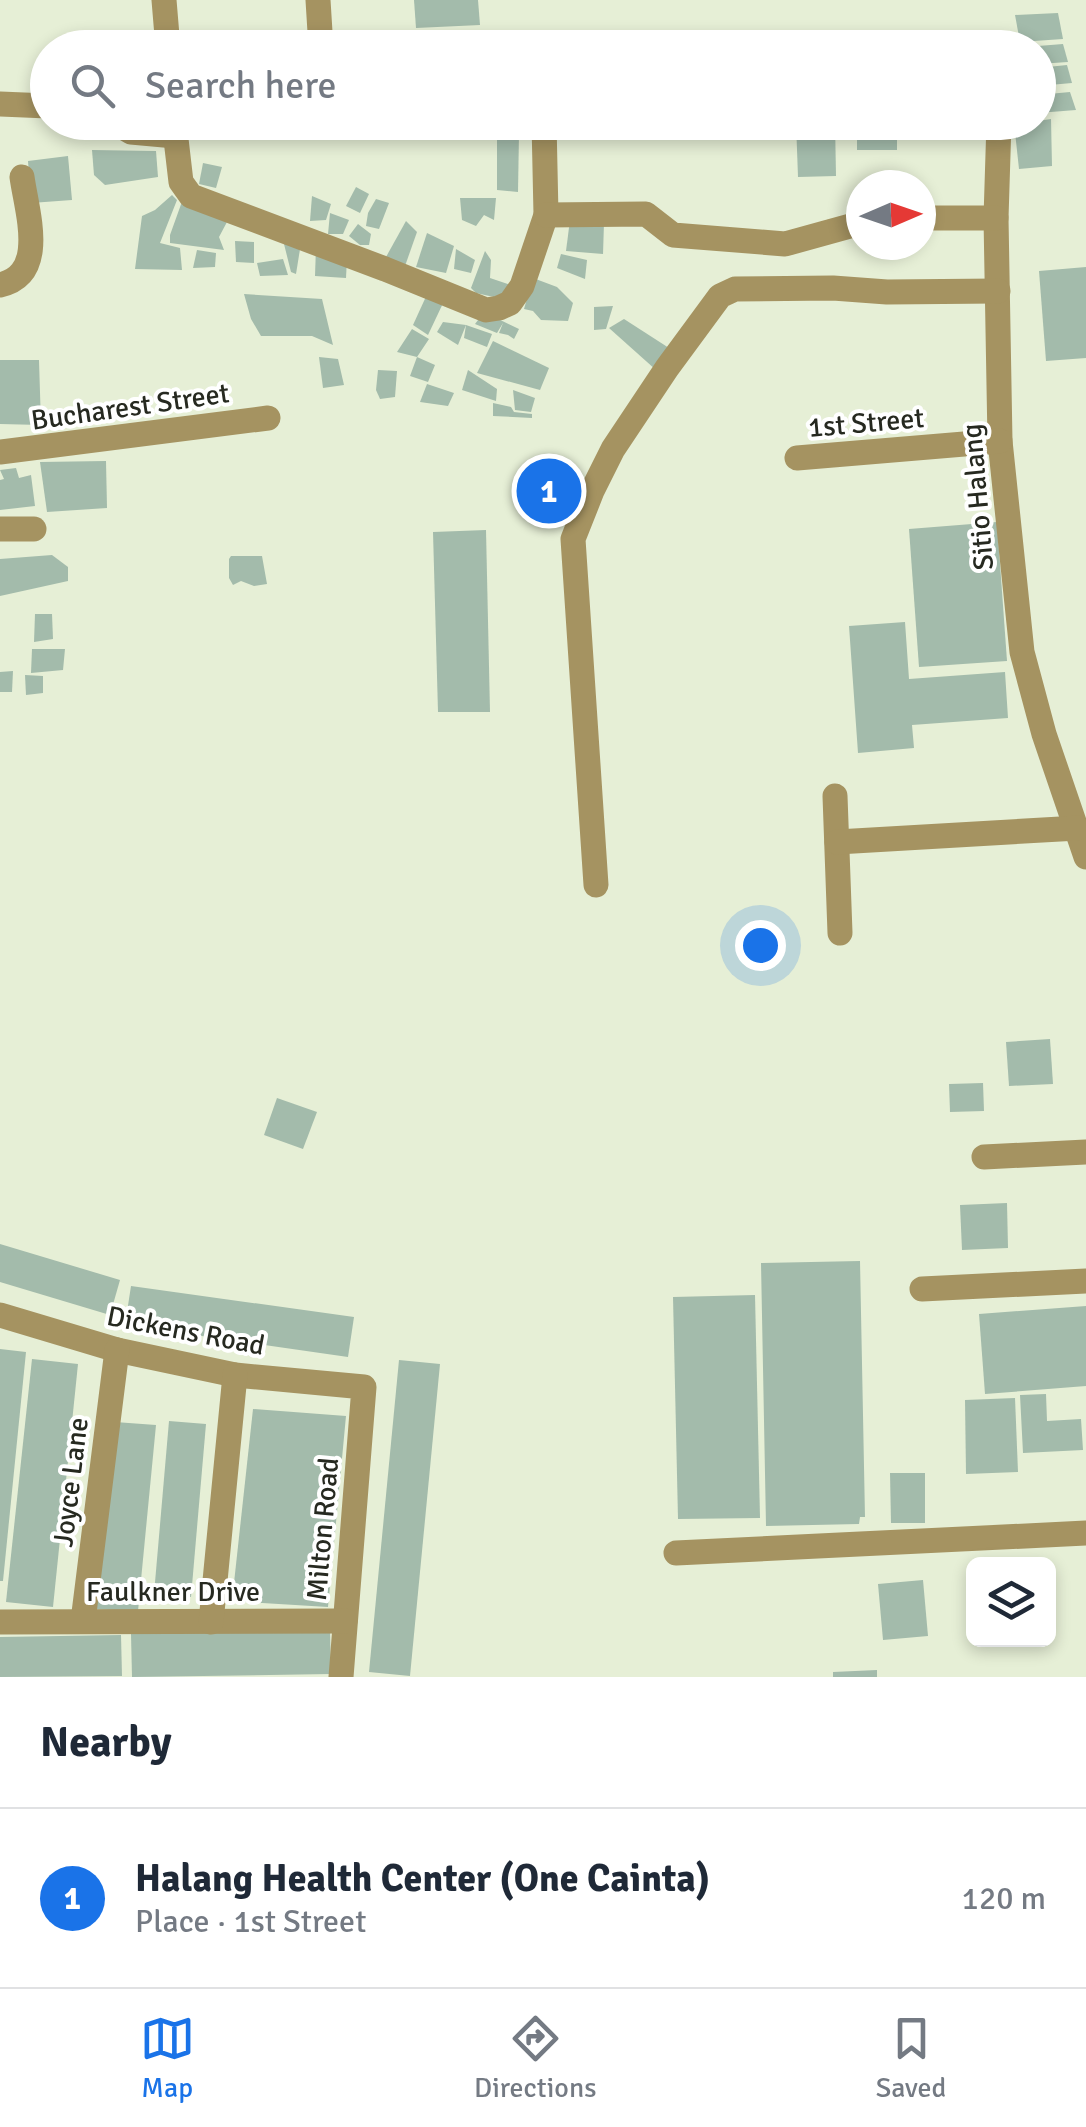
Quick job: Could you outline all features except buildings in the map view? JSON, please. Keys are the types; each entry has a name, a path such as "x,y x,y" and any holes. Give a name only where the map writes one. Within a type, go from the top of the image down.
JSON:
{"street":[{"path":"164,0 166,30"},
{"path":"318,0 320,30"},
{"path":"0,104 30,105"},
{"path":"175,140 180,182 192,196 486,310 510,303 522,286 546,215 544,140"},
{"name":"Sitio Halang","path":"998,140 1000,441 1022,652 1044,734 1086,857"},
{"path":"0,284 17,280 30,259 22,177"},
{"path":"546,215 646,214 673,234 785,244 846,227"},
{"path":"936,218 996,218"},
{"path":"596,885 574,539 613,450 666,368 720,296 734,289 998,291"},
{"name":"Bucharest Street","path":"0,452 268,418"},
{"name":"1st Street","path":"797,458 1000,441"},
{"path":"0,530 34,528"},
{"path":"835,796 840,933"},
{"path":"837,842 1078,828"},
{"path":"984,1157 1086,1152"},
{"path":"922,1289 1086,1281"},
{"name":"Dickens Road","path":"0,1315 117,1350 235,1375 364,1387"},
{"name":"Joyce Lane","path":"82,1621 117,1350"},
{"path":"210,1622 235,1375"},
{"name":"Milton Road","path":"341,1677 364,1387"},
{"path":"676,1553 1086,1533"},
{"name":"Faulkner Drive","path":"0,1622 345,1621"}],"place":[{"name":"Halang Health Center (One Cainta)","path":"549,491"}]}
